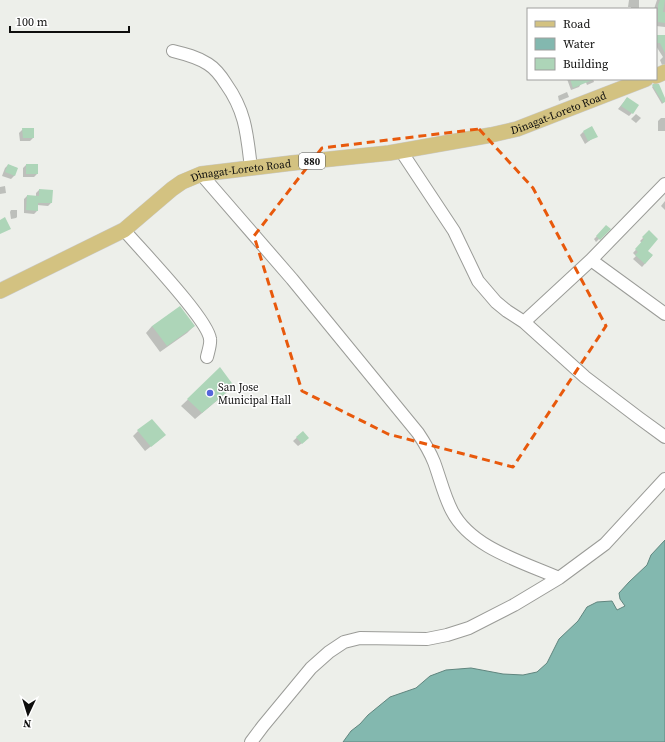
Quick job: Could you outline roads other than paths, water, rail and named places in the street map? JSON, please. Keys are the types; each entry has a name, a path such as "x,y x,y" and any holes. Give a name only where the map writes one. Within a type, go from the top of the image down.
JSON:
{"main road":[{"name":"Dinagat-Loreto Road","path":"0,291 124,230 172,189 182,182 201,174 401,151 491,135 517,129 643,80"}],"street":[{"path":"173,51 208,63 219,73 231,90 241,110 245,124 251,168"},
{"path":"401,151 454,231 478,282 496,302 524,322 585,377 665,437"},
{"path":"201,174 292,279 418,433 427,447 452,510 464,528 478,540 505,554 559,578"},
{"path":"524,322 591,260 665,184"},
{"path":"124,230 168,280 206,328 210,339 207,357"},
{"path":"591,260 665,314"},
{"path":"251,742 311,668 329,652 344,642 360,638 427,639 469,628 514,605 559,578 606,544 665,479"}],"water":[{"path":"665,540 665,742 343,742 351,731 390,697 416,688 430,676 446,670 471,668 503,674 523,675 537,672 547,663 559,639 578,621 587,607 597,602 612,601 617,610 625,606 620,599 619,593 647,565 651,555"}],"place":[{"name":"San Jose Municipal Hall","path":"210,393"}]}
